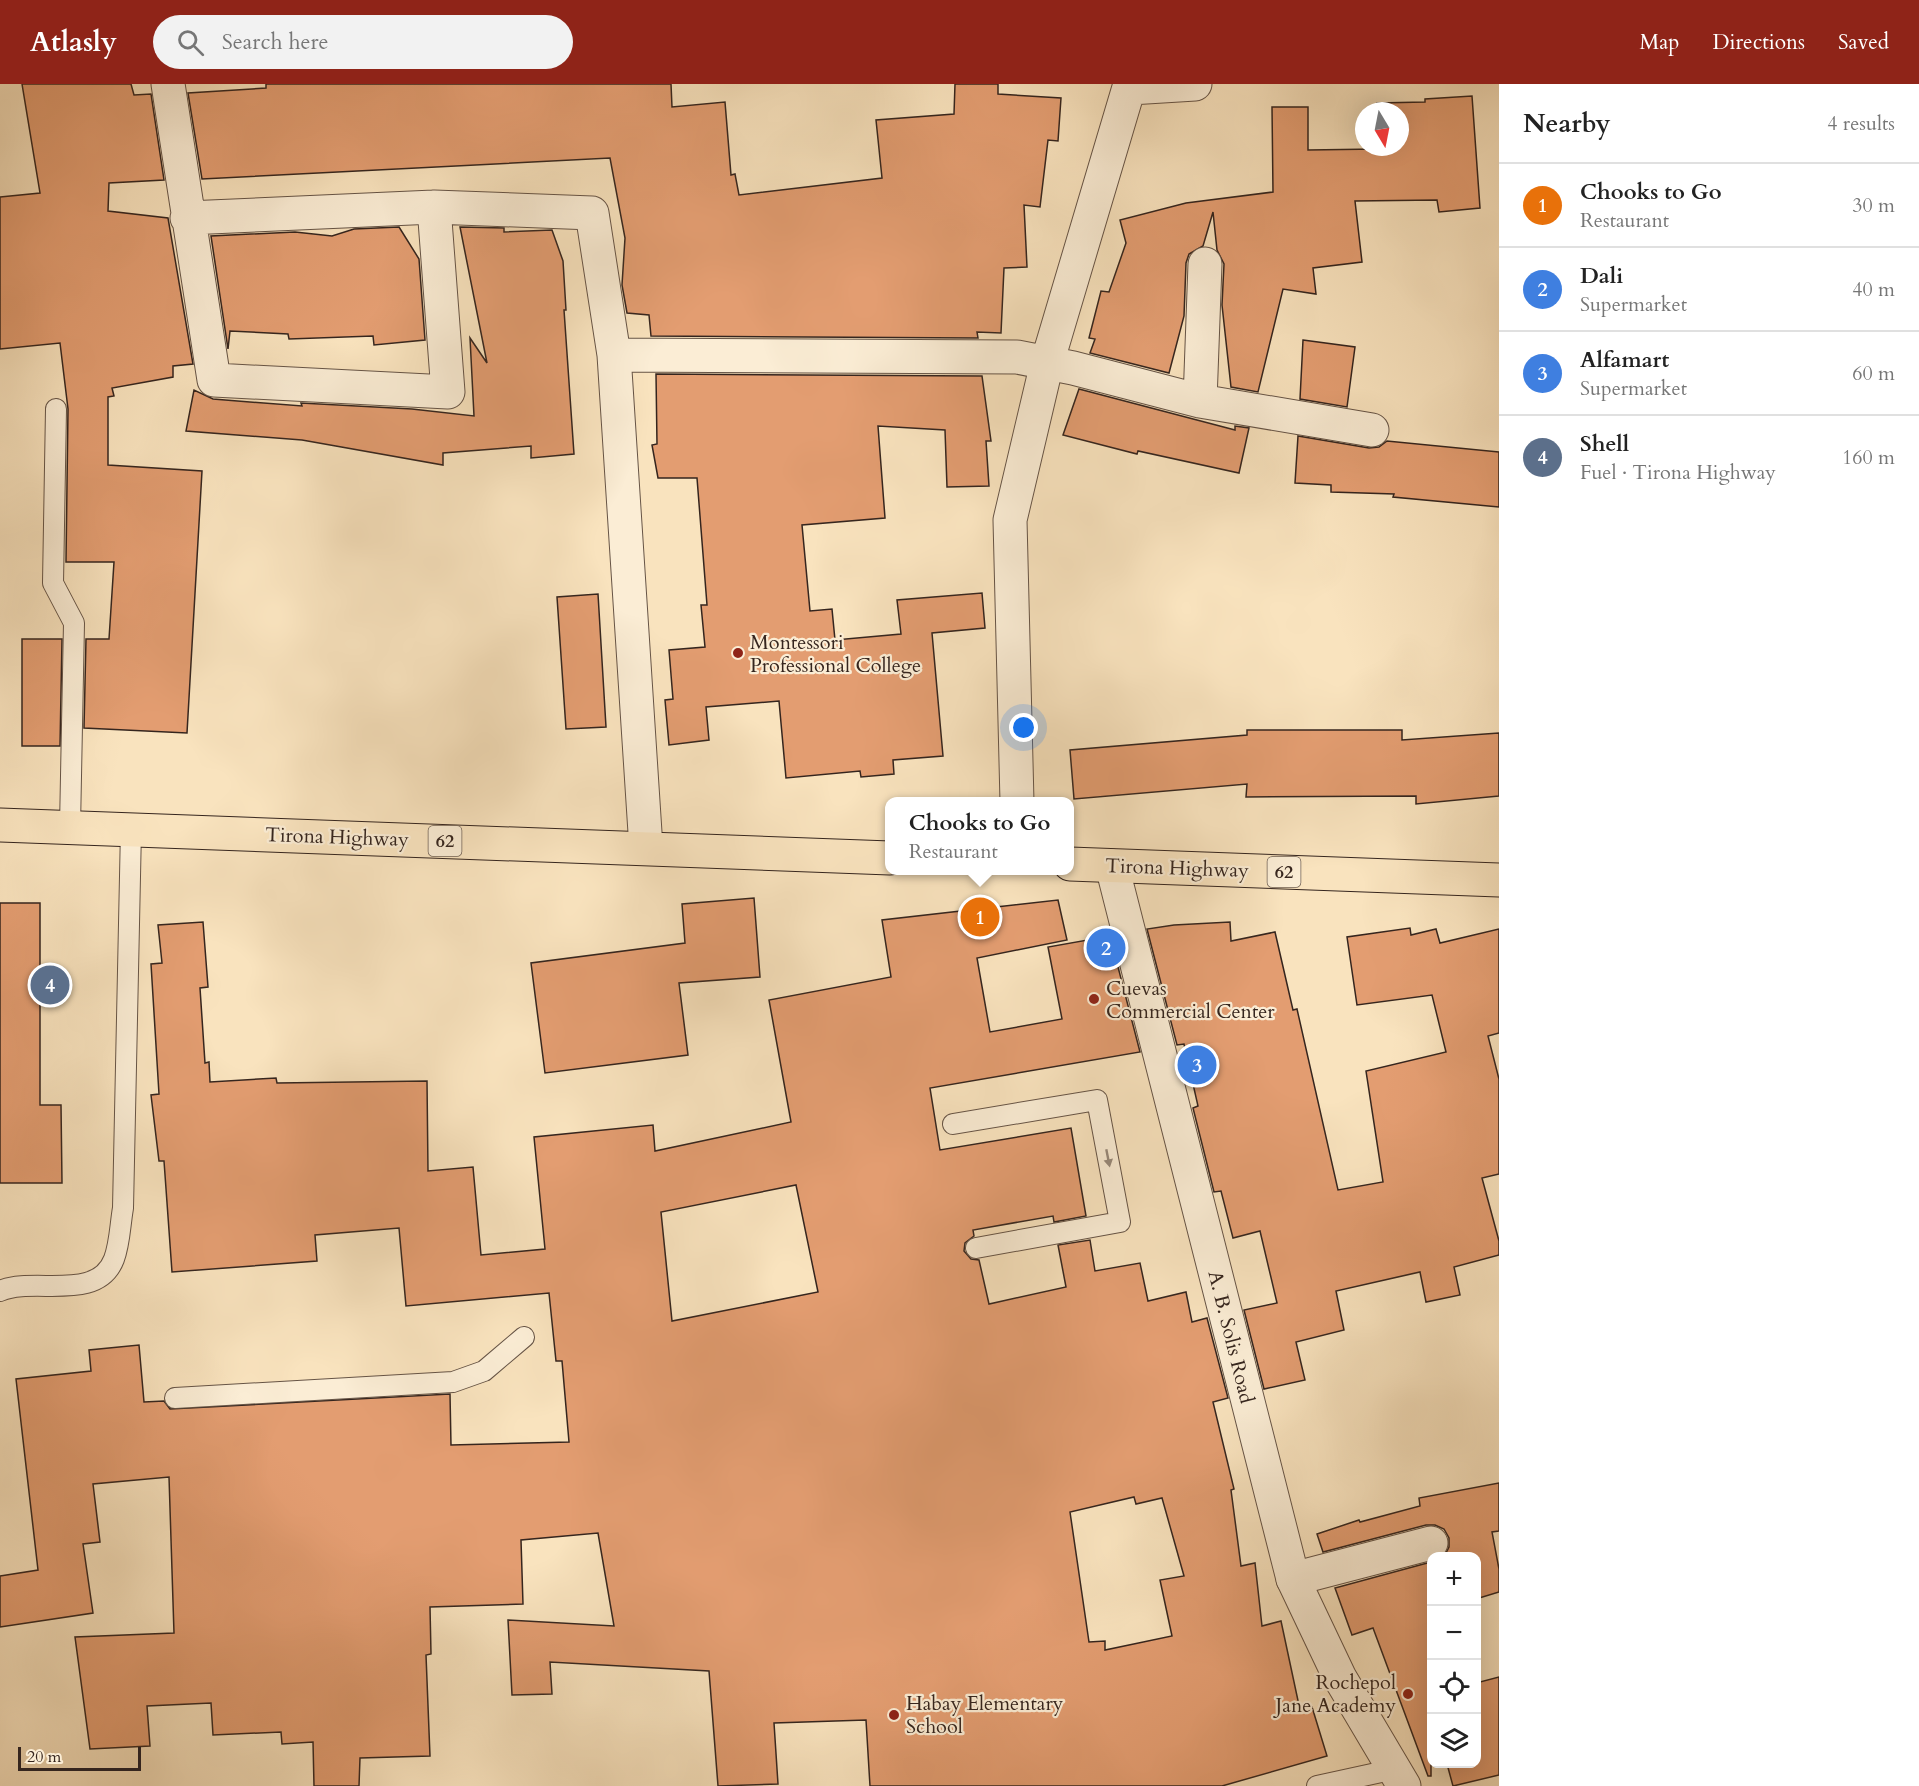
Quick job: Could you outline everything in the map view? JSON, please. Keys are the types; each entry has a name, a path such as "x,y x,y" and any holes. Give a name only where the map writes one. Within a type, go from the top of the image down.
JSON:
{"main road":[{"name":"Tirona Highway","path":"0,825 885,858"},
{"name":"Tirona Highway","path":"1074,864 1499,880"}],"street":[{"path":"168,84 187,218 214,380 448,392 434,207"},
{"path":"1017,797 1010,520 1047,363 1130,86 1195,84"},
{"path":"187,218 434,207 592,213 614,355 646,848"},
{"path":"1200,401 1205,264"},
{"path":"614,355 1017,357 1200,401 1372,430"},
{"name":"A. B. Solis Road","path":"1112,866 1293,1579 1340,1678 1400,1777"},
{"path":"1293,1579 1431,1543"}],"lane":[{"path":"56,409 53,583 74,623 70,827"},
{"path":"0,1291 21,1285 74,1286 90,1282 104,1273 113,1261 118,1245 123,1208 131,829"},
{"path":"953,1124 1097,1100 1120,1222 976,1248"},
{"path":"175,1398 453,1382 484,1371 524,1337"},
{"path":"1317,1786 1400,1777"}],"building":[{"path":"22,84 131,84 134,95 151,94 164,180 109,183 108,211 168,218 193,364 173,366 173,377 112,388 114,396 108,397 108,465 202,471 187,733 84,728 86,639 109,639 114,562 66,562 68,409 60,343 0,349 0,197 40,193"},
{"path":"266,84 671,84 672,107 725,102 731,175 735,174 739,195 882,178 876,120 954,114 955,84 998,84 998,94 1061,98 1058,141 1048,140 1040,207 1024,205 1027,267 1004,268 1001,333 977,332 978,338 651,336 649,315 627,313 622,285 625,238 610,158 202,179 188,93 266,88"},
{"path":"1472,96 1480,208 1439,212 1437,200 1355,201 1362,262 1313,268 1316,294 1283,289 1258,392 1231,387 1222,305 1224,264 1217,250 1213,212 1203,246 1189,254 1186,263 1184,316 1169,373 1090,353 1095,339 1089,338 1101,291 1109,292 1126,243 1120,220 1186,203 1273,192 1272,107 1308,107 1308,150 1355,149 1355,156 1409,156 1409,102 1425,102 1425,99"},
{"path":"399,227 419,259 425,340 374,345 373,336 289,339 288,334 230,331 228,349 211,236 295,232 332,236 354,229"},
{"path":"460,227 504,228 504,232 552,230 563,261 574,454 531,458 531,446 443,453 443,465 302,440 186,431 194,390 213,399 302,406 301,403 412,409 474,416 470,338 487,363"},
{"path":"1303,340 1355,347 1347,407 1300,399"},
{"path":"656,374 982,376 991,441 986,441 989,486 947,487 945,430 878,426 885,518 802,525 810,611 832,609 835,640 901,634 897,600 982,593 985,628 932,633 943,756 893,760 894,774 861,777 860,771 786,778 779,701 706,707 709,740 669,745 665,700 673,699 669,650 705,647 701,605 707,605 697,478 658,478 652,445 657,444"},
{"path":"1079,389 1235,430 1235,426 1249,428 1239,473 1138,451 1137,454 1063,435"},
{"path":"1298,436 1369,448 1379,447 1387,441 1499,452 1499,507 1393,497 1394,494 1331,492 1331,485 1295,483"},
{"path":"598,594 606,727 566,729 557,597"},
{"path":"22,639 62,639 60,746 22,746"},
{"path":"1247,730 1402,730 1402,740 1499,733 1499,796 1416,804 1416,796 1246,797 1247,784 1074,799 1070,750 1247,735"},
{"path":"754,898 760,977 679,983 688,1055 545,1073 531,963 685,943 682,904"},
{"path":"1058,900 1067,940 977,958 990,1032 1062,1019 1048,947 1110,936 1140,1052 930,1088 940,1150 1071,1128 1086,1216 1054,1222 1053,1216 973,1230 974,1236 965,1243 964,1251 971,1259 979,1260 989,1304 1066,1287 1058,1245 1090,1240 1095,1271 1140,1263 1148,1301 1186,1292 1192,1322 1207,1318 1228,1398 1213,1402 1234,1489 1231,1490 1241,1566 1255,1563 1262,1626 1281,1621 1300,1710 1312,1707 1327,1756 1222,1786 870,1786 866,1720 774,1723 778,1784 718,1786 709,1671 550,1662 552,1694 512,1695 508,1620 614,1626 598,1533 521,1540 523,1604 430,1607 431,1654 426,1655 430,1756 360,1758 359,1786 314,1786 313,1742 282,1744 281,1732 213,1735 211,1703 147,1706 150,1746 90,1749 75,1637 174,1633 169,1477 93,1484 100,1542 83,1544 93,1613 0,1627 0,1576 38,1570 16,1379 91,1371 89,1350 139,1345 144,1402 164,1401 170,1409 450,1394 451,1445 569,1442 562,1361 556,1361 549,1293 406,1306 399,1228 315,1235 317,1261 172,1272 164,1161 159,1161 151,1095 159,1094 151,964 162,963 158,925 203,922 208,987 200,988 205,1063 209,1062 210,1082 276,1078 277,1083 427,1081 428,1171 473,1167 481,1255 545,1249 534,1137 653,1125 655,1151 791,1122 769,1000 891,977 882,920","holes":["796,1185 818,1292 672,1321 661,1212","1134,1497 1136,1504 1162,1498 1184,1576 1160,1580 1172,1636 1105,1650 1105,1641 1089,1642 1070,1512"]},
{"path":"0,903 40,903 40,1105 61,1105 62,1183 0,1183"},
{"path":"1230,922 1231,941 1275,932 1293,1010 1297,1009 1338,1190 1383,1182 1366,1071 1446,1052 1432,995 1357,1005 1347,937 1410,928 1411,935 1436,929 1440,943 1499,929 1499,1033 1488,1036 1499,1079 1499,1174 1482,1178 1499,1241 1499,1255 1454,1267 1460,1295 1426,1302 1420,1272 1336,1291 1344,1330 1296,1342 1305,1380 1264,1389 1244,1310 1277,1303 1260,1231 1233,1238 1221,1191 1214,1192 1193,1108 1198,1106 1184,1044 1177,1045 1147,929"},
{"path":"1499,1483 1499,1531 1492,1532 1499,1569 1499,1592 1481,1597 1481,1552 1446,1552 1449,1538 1444,1529 1435,1525 1426,1525 1323,1552 1317,1534 1359,1520 1360,1522 1420,1506 1419,1498"},
{"path":"1427,1563 1427,1768 1431,1768 1431,1776 1428,1776 1373,1628 1352,1635 1335,1588"},
{"path":"1499,1677 1499,1775 1453,1786 1448,1768 1481,1768 1481,1682"}],"place":[{"name":"Montessori Professional College","path":"738,653"},
{"name":"Chooks to Go","path":"980,917"},
{"name":"Dali","path":"1106,948"},
{"name":"Shell","path":"50,985"},
{"name":"Cuevas Commercial Center","path":"1094,999"},
{"name":"Alfamart","path":"1197,1065"},
{"name":"Rochepol Jane Academy","path":"1408,1694"},
{"name":"Habay Elementary School","path":"894,1715"}]}
